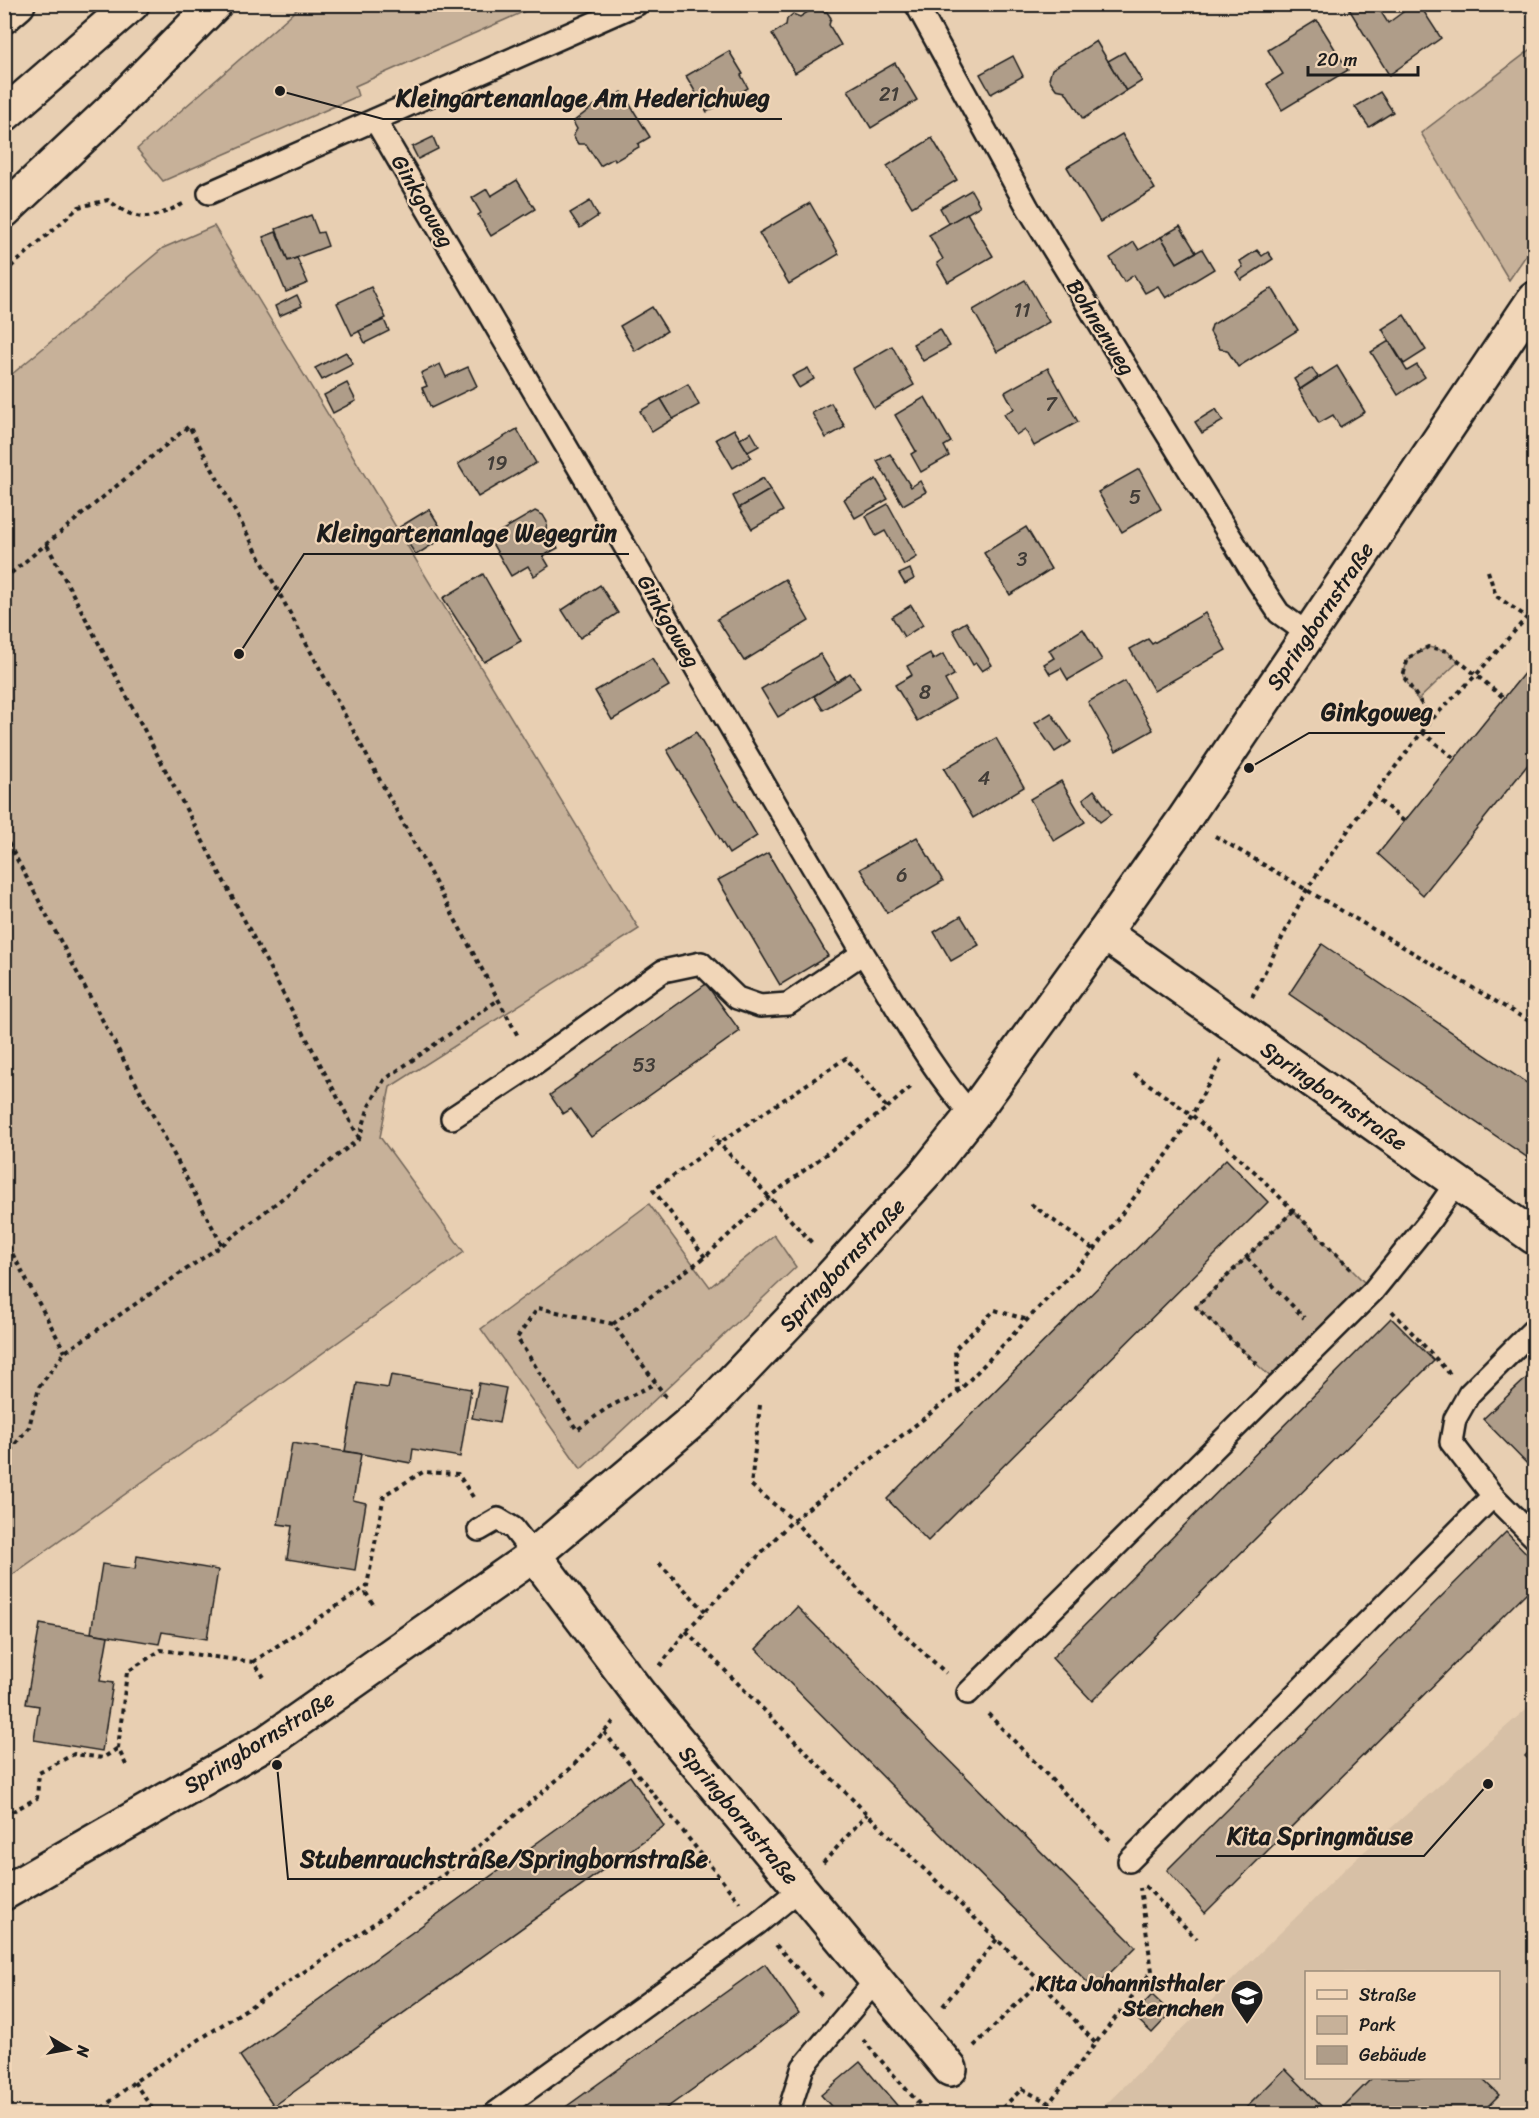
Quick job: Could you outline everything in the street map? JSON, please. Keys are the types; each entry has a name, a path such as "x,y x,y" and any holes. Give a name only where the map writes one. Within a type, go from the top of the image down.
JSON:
{"main road":[{"path":"4,16 18,4"},
{"path":"4,116 132,4"},
{"path":"4,211 109,112 216,4"},
{"name":"Springbornstraße","path":"4,1893 267,1742 534,1555 703,1412 826,1283 925,1174 972,1115 1185,818 1534,298"},
{"name":"Springbornstraße","path":"1104,933 1534,1237"},
{"name":"Springbornstraße","path":"534,1555 639,1694 950,2069"}],"lane":[{"path":"209,193 637,4"},
{"name":"Bohnenweg","path":"916,4 1028,208 1257,580 1279,613 1308,633"},
{"name":"Ginkgoweg","path":"375,120 863,953 935,1066 972,1115"},
{"path":"452,1118 534,1064 663,970 701,963 737,998 759,1006 788,1004 863,953"},
{"path":"968,1693 1373,1291 1428,1223 1456,1182"},
{"path":"1532,1331 1469,1394 1455,1419 1451,1442 1493,1496 1534,1537"},
{"path":"1129,1861 1493,1496"},
{"path":"484,1527 498,1519 513,1528 534,1555"},
{"path":"494,2114 757,1924 800,1889"},
{"path":"788,2114 804,2067 876,1980"}],"path":[{"path":"4,273 79,207 108,200 126,213 154,218 186,203"},
{"path":"4,579 189,426 534,1064"},
{"path":"1529,516 1534,520"},
{"path":"46,545 359,1139"},
{"path":"1488,571 1496,596 1534,622"},
{"path":"95,2114 134,2082 319,1962 450,1870 571,1768 639,1694 686,1631 793,1520 958,1392 1028,1320 1094,1250 1168,1152 1192,1115 1238,1028 1307,889 1373,795 1432,719 1477,674 1534,609"},
{"path":"1432,719 1403,676 1408,658 1428,647 1447,651 1504,699"},
{"path":"1422,732 1455,759"},
{"path":"1373,795 1405,822"},
{"path":"1185,818 1534,1024"},
{"path":"4,836 222,1245"},
{"path":"4,1458 29,1427 39,1387 65,1352 222,1245 359,1139 369,1106 384,1080 498,1000"},
{"path":"613,1324 705,1257 769,1197 886,1107 846,1058 653,1190 705,1257"},
{"path":"1134,1074 1192,1115 1257,1174"},
{"path":"714,1135 818,1249"},
{"path":"1030,1204 1094,1250"},
{"path":"1279,1385 1196,1307 1293,1211"},
{"path":"4,1238 65,1352"},
{"path":"1247,1258 1324,1340"},
{"path":"656,1383 607,1408 578,1430 518,1338 538,1308 613,1324 673,1403"},
{"path":"958,1392 955,1349 964,1338 994,1310 1028,1320"},
{"path":"747,1366 763,1382 751,1485 793,1520 881,1614 968,1693 1129,1861"},
{"path":"373,1604 366,1593 384,1495 423,1472 458,1474 484,1527"},
{"path":"659,1563 706,1612"},
{"path":"126,1765 118,1748 127,1672 161,1650 253,1662 367,1586"},
{"path":"686,1631 867,1814 1040,1981 1096,2044"},
{"path":"253,1662 264,1677"},
{"path":"4,1816 37,1798 39,1773 74,1754 103,1758 118,1748"},
{"path":"800,1889 867,1814"},
{"path":"1049,2103 1152,1971 1139,1881 1197,1939"},
{"path":"920,2033 997,1939"},
{"path":"950,2069 1040,1981"},
{"path":"134,2082 156,2114"},
{"path":"996,2114 1022,2089 1049,2103 1062,2114"}],"shaded area":[{"path":"1534,1702 1534,2113 1096,2114 1349,1865"}],"green space":[{"path":"303,4 539,5 355,86 358,96 163,181 137,149"},
{"path":"1534,47 1534,244 1509,280 1421,133"},
{"path":"214,226 639,929 390,1087 380,1137 464,1252 5,1580 5,380 163,248"},
{"path":"1428,647 1447,651 1459,661 1418,700 1403,676 1408,658"},
{"path":"649,1204 710,1287 774,1235 796,1267 581,1469 481,1329"},
{"path":"1293,1211 1373,1291 1279,1385 1196,1307"}],"building":[{"path":"1346,4 1376,4 1388,23 1414,4 1419,4 1441,38 1389,75"},
{"path":"817,6 821,11 827,12 831,18 829,25 841,45 795,73 772,34 786,25 787,19 793,14 800,17"},
{"path":"1317,20 1348,70 1282,110 1267,84 1283,74 1268,50"},
{"path":"1096,41 1126,91 1083,119 1065,91 1056,89 1049,79 1052,69"},
{"path":"729,51 743,74 741,75 748,88 707,112 686,76"},
{"path":"1124,52 1142,81 1126,91 1108,61"},
{"path":"1013,56 1023,76 991,94 980,74"},
{"path":"895,63 917,100 871,128 848,90"},
{"path":"622,92 650,137 638,144 639,147 615,161 614,158 600,166 586,144 578,144 573,136 577,129 573,122 595,105 596,107"},
{"path":"1380,92 1393,112 1369,127 1355,107"},
{"path":"1122,134 1155,189 1100,222 1067,167"},
{"path":"433,137 438,149 418,159 412,147"},
{"path":"932,138 957,180 912,207 887,166"},
{"path":"517,180 535,209 491,236 478,215 481,213 472,198 487,189 491,196"},
{"path":"971,190 980,206 949,224 940,208"},
{"path":"590,201 598,216 580,228 570,213"},
{"path":"810,203 839,254 789,284 759,233"},
{"path":"967,213 993,256 948,282 937,263 943,259 929,235"},
{"path":"311,215 318,233 323,232 328,246 288,261 276,229"},
{"path":"1180,226 1196,252 1177,263 1161,237"},
{"path":"276,232 288,261 297,258 308,283 286,292 263,237"},
{"path":"1161,237 1177,263 1202,249 1214,269 1166,298 1158,286 1145,293 1134,275 1124,282 1110,258 1134,242 1139,250"},
{"path":"1257,250 1262,256 1268,252 1273,259 1241,280 1236,272 1243,267 1240,261"},
{"path":"1025,280 1049,322 997,352 973,310"},
{"path":"371,287 386,318 352,335 337,303"},
{"path":"1272,288 1298,330 1238,367 1227,350 1220,349 1210,332 1212,325"},
{"path":"297,295 302,306 279,316 275,306"},
{"path":"652,307 667,331 635,351 620,326"},
{"path":"1404,315 1426,350 1404,364 1382,329"},
{"path":"384,320 389,331 365,343 359,331"},
{"path":"940,329 950,346 923,361 913,344"},
{"path":"1389,341 1407,371 1417,365 1425,377 1398,395 1371,352"},
{"path":"892,346 914,385 874,408 852,369"},
{"path":"346,352 353,364 322,380 315,368"},
{"path":"440,364 446,377 468,367 477,386 431,408 422,388 427,386 421,373"},
{"path":"1337,366 1365,412 1340,427 1333,415 1319,423 1299,390"},
{"path":"808,368 814,379 799,388 792,376"},
{"path":"1048,368 1078,422 1034,446 1025,429 1016,435 1004,414 1014,409 1005,392"},
{"path":"1312,368 1318,377 1300,389 1294,379"},
{"path":"347,383 356,401 333,413 324,395"},
{"path":"688,384 699,405 673,419 661,399"},
{"path":"925,397 951,442 944,446 949,456 921,472 911,454 916,451 895,415"},
{"path":"661,399 673,419 652,432 640,411"},
{"path":"831,403 845,427 826,438 812,413"},
{"path":"1216,409 1223,421 1202,433 1195,422"},
{"path":"517,429 536,463 478,497 458,464"},
{"path":"734,429 751,457 733,468 716,439"},
{"path":"751,432 759,446 748,452 740,439"},
{"path":"890,454 911,487 920,481 926,492 903,505 877,461"},
{"path":"1139,469 1161,509 1122,532 1098,492"},
{"path":"763,478 770,490 739,508 733,496"},
{"path":"876,479 888,499 855,518 844,499"},
{"path":"770,490 783,511 752,529 739,508"},
{"path":"888,504 917,557 904,565 885,531 876,536 866,516"},
{"path":"429,509 446,536 416,555 398,528"},
{"path":"535,511 543,515 547,522 546,529 558,548 543,556 549,566 534,576 528,566 511,576 489,538"},
{"path":"1026,527 1051,569 1010,595 984,553"},
{"path":"910,569 914,579 905,584 899,574"},
{"path":"483,574 521,641 484,662 443,598"},
{"path":"785,579 809,621 744,661 717,619"},
{"path":"600,585 618,613 580,638 562,610"},
{"path":"911,605 923,625 904,637 892,617"},
{"path":"1205,613 1226,650 1154,691 1130,649 1148,639 1152,644"},
{"path":"966,622 992,665 982,671 976,663 973,665 953,630"},
{"path":"1083,629 1102,660 1068,680 1061,668 1050,674 1044,664 1054,658 1049,650"},
{"path":"930,653 933,660 943,654 954,675 945,680 955,699 917,721 895,685 912,675 907,666"},
{"path":"820,654 837,682 778,717 761,689"},
{"path":"652,658 669,686 612,720 595,691"},
{"path":"1534,661 1534,757 1423,895 1378,854"},
{"path":"850,673 860,688 823,710 814,696"},
{"path":"1125,681 1153,730 1116,751 1088,702"},
{"path":"1051,713 1071,742 1055,752 1035,723"},
{"path":"696,732 757,836 729,854 667,750"},
{"path":"996,738 1024,787 973,818 944,769"},
{"path":"1061,781 1085,822 1054,841 1030,799"},
{"path":"1094,790 1111,814 1100,822 1083,799"},
{"path":"917,837 943,881 887,913 860,869"},
{"path":"768,853 828,956 780,985 718,880"},
{"path":"961,916 979,945 951,961 934,932"},
{"path":"1322,944 1534,1088 1534,1162 1289,994"},
{"path":"706,984 740,1031 591,1137 571,1109 563,1114 550,1095"},
{"path":"1226,1159 1268,1202 928,1541 887,1499"},
{"path":"1391,1318 1434,1361 1092,1701 1052,1658"},
{"path":"1532,1373 1534,1376 1534,1471 1483,1419"},
{"path":"391,1375 471,1389 460,1457 413,1449 411,1463 345,1451 357,1383 388,1388"},
{"path":"479,1383 506,1388 499,1423 472,1418"},
{"path":"292,1443 361,1454 353,1500 366,1503 355,1570 287,1559 292,1526 278,1524"},
{"path":"1506,1532 1534,1561 1534,1585 1205,1913 1167,1870"},
{"path":"137,1556 218,1570 207,1639 162,1632 159,1644 91,1633 102,1564 135,1569"},
{"path":"797,1607 1136,1947 1094,1989 756,1649"},
{"path":"40,1624 108,1636 100,1681 113,1683 102,1751 34,1740 39,1706 26,1704"},
{"path":"1534,1746 1534,1765 1525,1756"},
{"path":"630,1776 664,1826 274,2106 240,2056"},
{"path":"765,1964 799,2013 658,2114 556,2114"},
{"path":"1152,1995 1171,2013 1152,2033 1133,2015"},
{"path":"860,2062 904,2114 838,2114 821,2095"},
{"path":"1285,2069 1329,2114 1240,2114"},
{"path":"1371,2079 1482,2079 1499,2095 1480,2114 1336,2114"}],"place":[{"name":"Kleingartenanlage Am Hederichweg","path":"280,91"},
{"name":"Kleingartenanlage Wegegrün","path":"239,654"},
{"name":"Ginkgoweg","path":"1249,768"},
{"name":"Stubenrauchstraße/Springbornstraße","path":"277,1765"},
{"name":"Kita Springmäuse","path":"1488,1784"},
{"name":"Kita Johannisthaler Sternchen","path":"1247,2025"}]}
